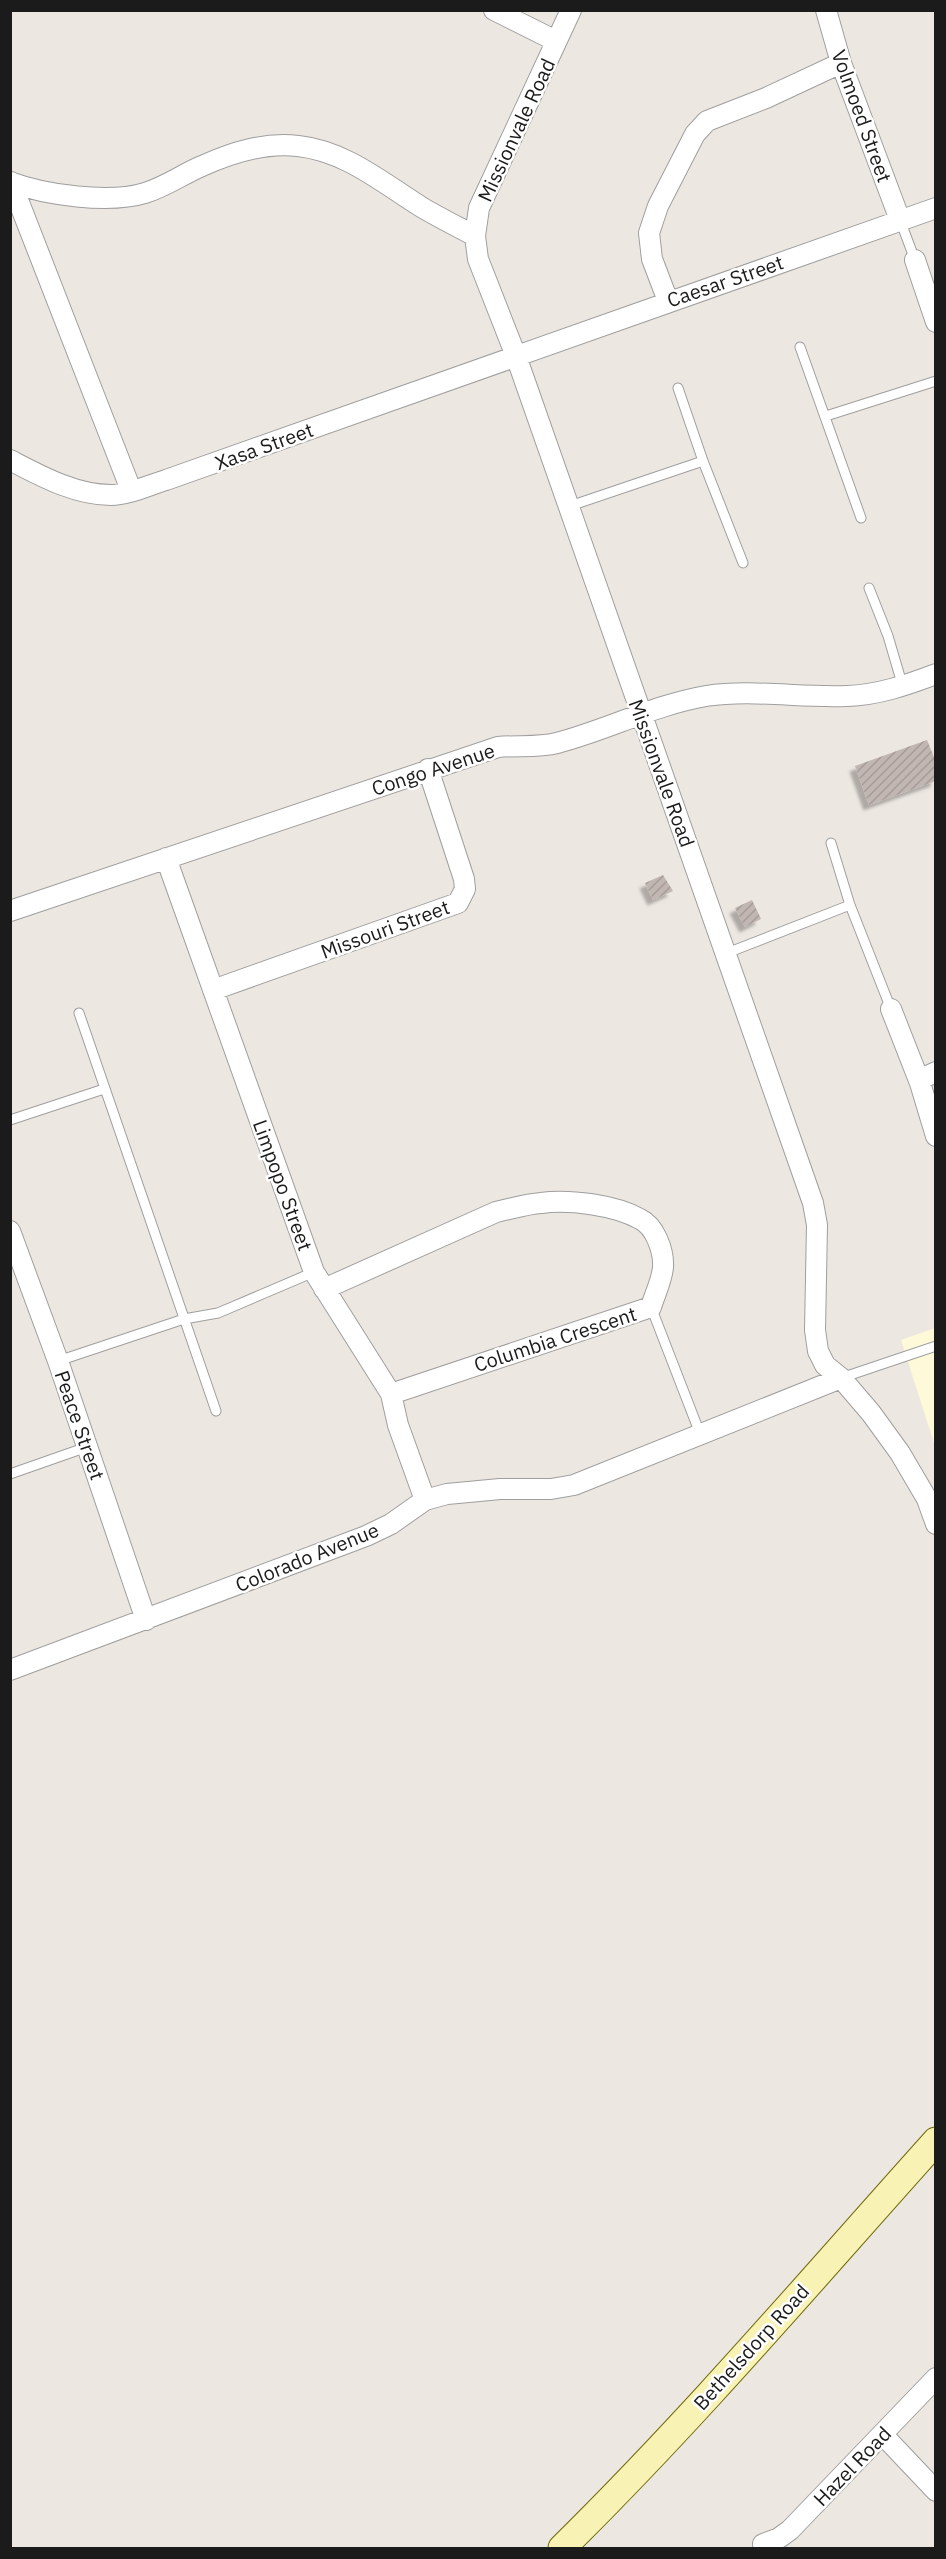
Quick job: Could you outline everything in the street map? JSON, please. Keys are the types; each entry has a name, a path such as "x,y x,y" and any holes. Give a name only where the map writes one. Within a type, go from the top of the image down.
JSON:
{"main road":[{"name":"Bethelsdorp Road","path":"562,2548 623,2488 682,2424 936,2141"}],"street":[{"path":"494,10 556,41"},
{"name":"Missionvale Road","path":"571,10 479,208 475,236 478,259 516,356 567,507 727,953 813,1203 817,1225 815,1330 818,1351 825,1365 841,1378 871,1413 900,1453 927,1499 936,1524"},
{"name":"Volmoed Street","path":"826,10 841,63 900,220"},
{"path":"668,301 652,259 649,233 658,206 695,134 707,121 766,98 841,63"},
{"path":"11,182 24,187 76,196 115,198 144,194 201,166 237,152 264,145 300,146 338,156 475,236"},
{"path":"11,182 131,490"},
{"name":"Caesar Street","path":"516,356 936,208"},
{"path":"915,260 936,322"},
{"name":"Xasa Street","path":"10,460 48,479 82,491 113,495 166,480 516,356"},
{"name":"Congo Avenue","path":"10,911 498,747 542,746 557,743 640,714 703,697 729,693 849,696 903,687 936,674"},
{"name":"Missouri Street","path":"213,990 458,903 465,889 464,879 428,769"},
{"name":"Limpopo Street","path":"166,858 314,1272 391,1394 402,1437 425,1500"},
{"path":"891,1009 928,1077 936,1136"},
{"name":"Columbia Crescent","path":"324,1289 496,1212 541,1203 570,1202 621,1212 641,1219 650,1227 663,1257 663,1268 651,1307 391,1394"},
{"name":"Peace Street","path":"10,1231 58,1361 146,1620"},
{"name":"Colorado Avenue","path":"10,1670 366,1536 391,1524 425,1500 468,1491 551,1489 574,1485 841,1378"},
{"name":"Hazel Road","path":"762,2544 779,2538 790,2530 936,2378"},
{"path":"883,2435 936,2491"}],"lane":[{"path":"900,220 915,260"},
{"path":"800,347 861,518"},
{"path":"826,416 936,381"},
{"path":"678,388 703,461 743,563"},
{"path":"567,507 703,461"},
{"path":"869,588 888,636 903,687"},
{"path":"831,843 850,905 891,1009"},
{"path":"727,953 850,905"},
{"path":"80,1013 104,1089 216,1411"},
{"path":"10,1120 104,1089"},
{"path":"58,1361 184,1319 218,1313 314,1272"},
{"path":"651,1307 700,1436"},
{"path":"841,1378 936,1346"},
{"path":"10,1474 87,1447"}],"shaded area":[{"path":"935,1328 935,1446 901,1340"}],"building":[{"path":"927,740 936,762 936,781 869,805 855,766"},
{"path":"663,875 673,891 653,900 645,883"},
{"path":"752,900 761,919 745,927 735,908"}]}
